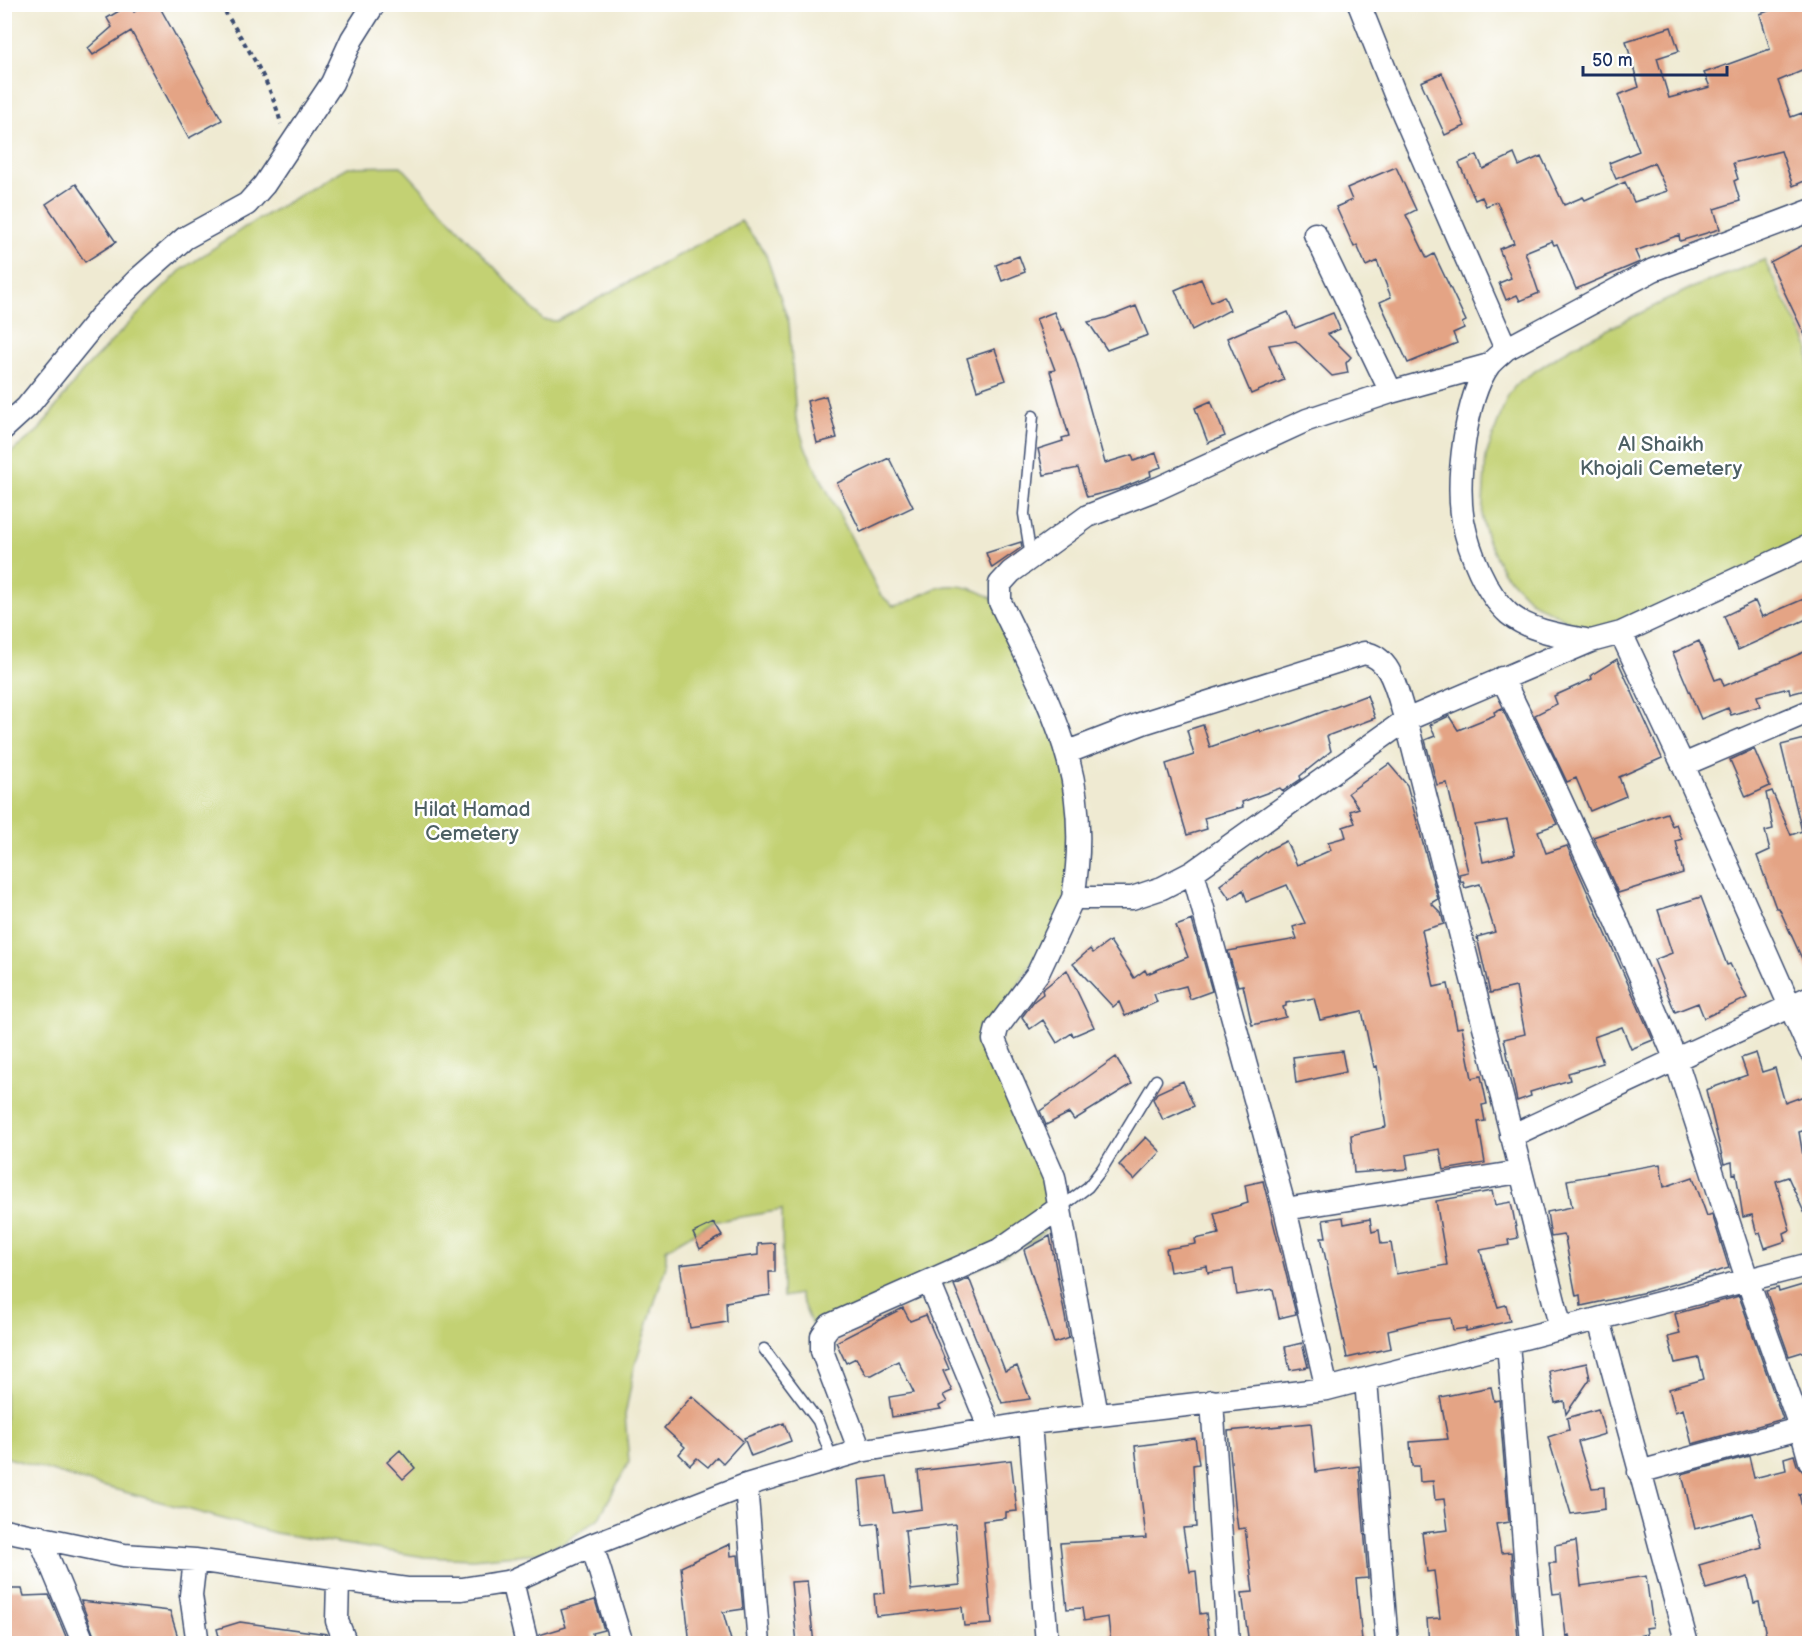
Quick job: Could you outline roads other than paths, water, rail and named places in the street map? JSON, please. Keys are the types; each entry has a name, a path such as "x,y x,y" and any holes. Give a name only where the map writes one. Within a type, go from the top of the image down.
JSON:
{"street":[{"path":"4,428 27,407 101,316 137,280 184,238 247,204 288,151 332,83 352,39 374,4"},
{"path":"1359,4 1401,108 1506,349"},
{"path":"1591,641 1527,624 1509,613 1490,589 1471,550 1463,519 1461,482 1466,430 1476,395 1489,365 1506,349 1653,270 1809,211"},
{"path":"1315,234 1391,392"},
{"path":"1097,1414 1054,1177 994,1040 997,1028 1038,973 1073,898 1080,858 1075,782 1068,752 1055,718 1000,602 1000,584 1031,557 1088,516 1159,488 1307,420 1391,392 1489,365"},
{"path":"1073,898 1132,898 1162,888 1193,872 1406,720 1591,641 1621,633 1807,554"},
{"path":"1621,633 1799,1002 1809,1051"},
{"path":"1068,752 1143,723 1364,653 1376,655 1386,664 1406,720 1561,1329"},
{"path":"1502,678 1598,881 1676,1060 1748,1279 1805,1427 1809,1461"},
{"path":"1683,765 1809,711"},
{"path":"1193,872 1285,1209 1327,1389"},
{"path":"1511,1136 1799,1002"},
{"path":"1285,1209 1520,1172"},
{"path":"860,1450 822,1351 822,1336 830,1325 999,1250 1059,1208"},
{"path":"4,1530 124,1555 195,1560 407,1589 462,1589 512,1581 592,1545 746,1485 860,1450 1097,1414 1327,1389 1508,1344 1809,1264"},
{"path":"929,1282 990,1429"},
{"path":"1599,1320 1688,1644"},
{"path":"1508,1344 1532,1644"},
{"path":"1366,1380 1388,1644"},
{"path":"1212,1401 1228,1644"},
{"path":"1030,1423 1047,1644"},
{"path":"1639,1472 1805,1427"},
{"path":"746,1485 759,1644"},
{"path":"39,1536 84,1644"},
{"path":"592,1545 622,1644"},
{"path":"195,1560 191,1595 198,1644"},
{"path":"338,1581 337,1621 346,1644"},
{"path":"512,1581 527,1644"}],"lane":[{"path":"1031,557 1024,514 1033,416"},
{"path":"1059,1208 1088,1187 1102,1169 1156,1080"},
{"path":"764,1348 818,1420 832,1459"}],"park label":[{"name":"Al Shaikh Khojali Cemetery","path":"1661,456"},
{"name":"Hilat Hamad Cemetery","path":"472,821"}]}
